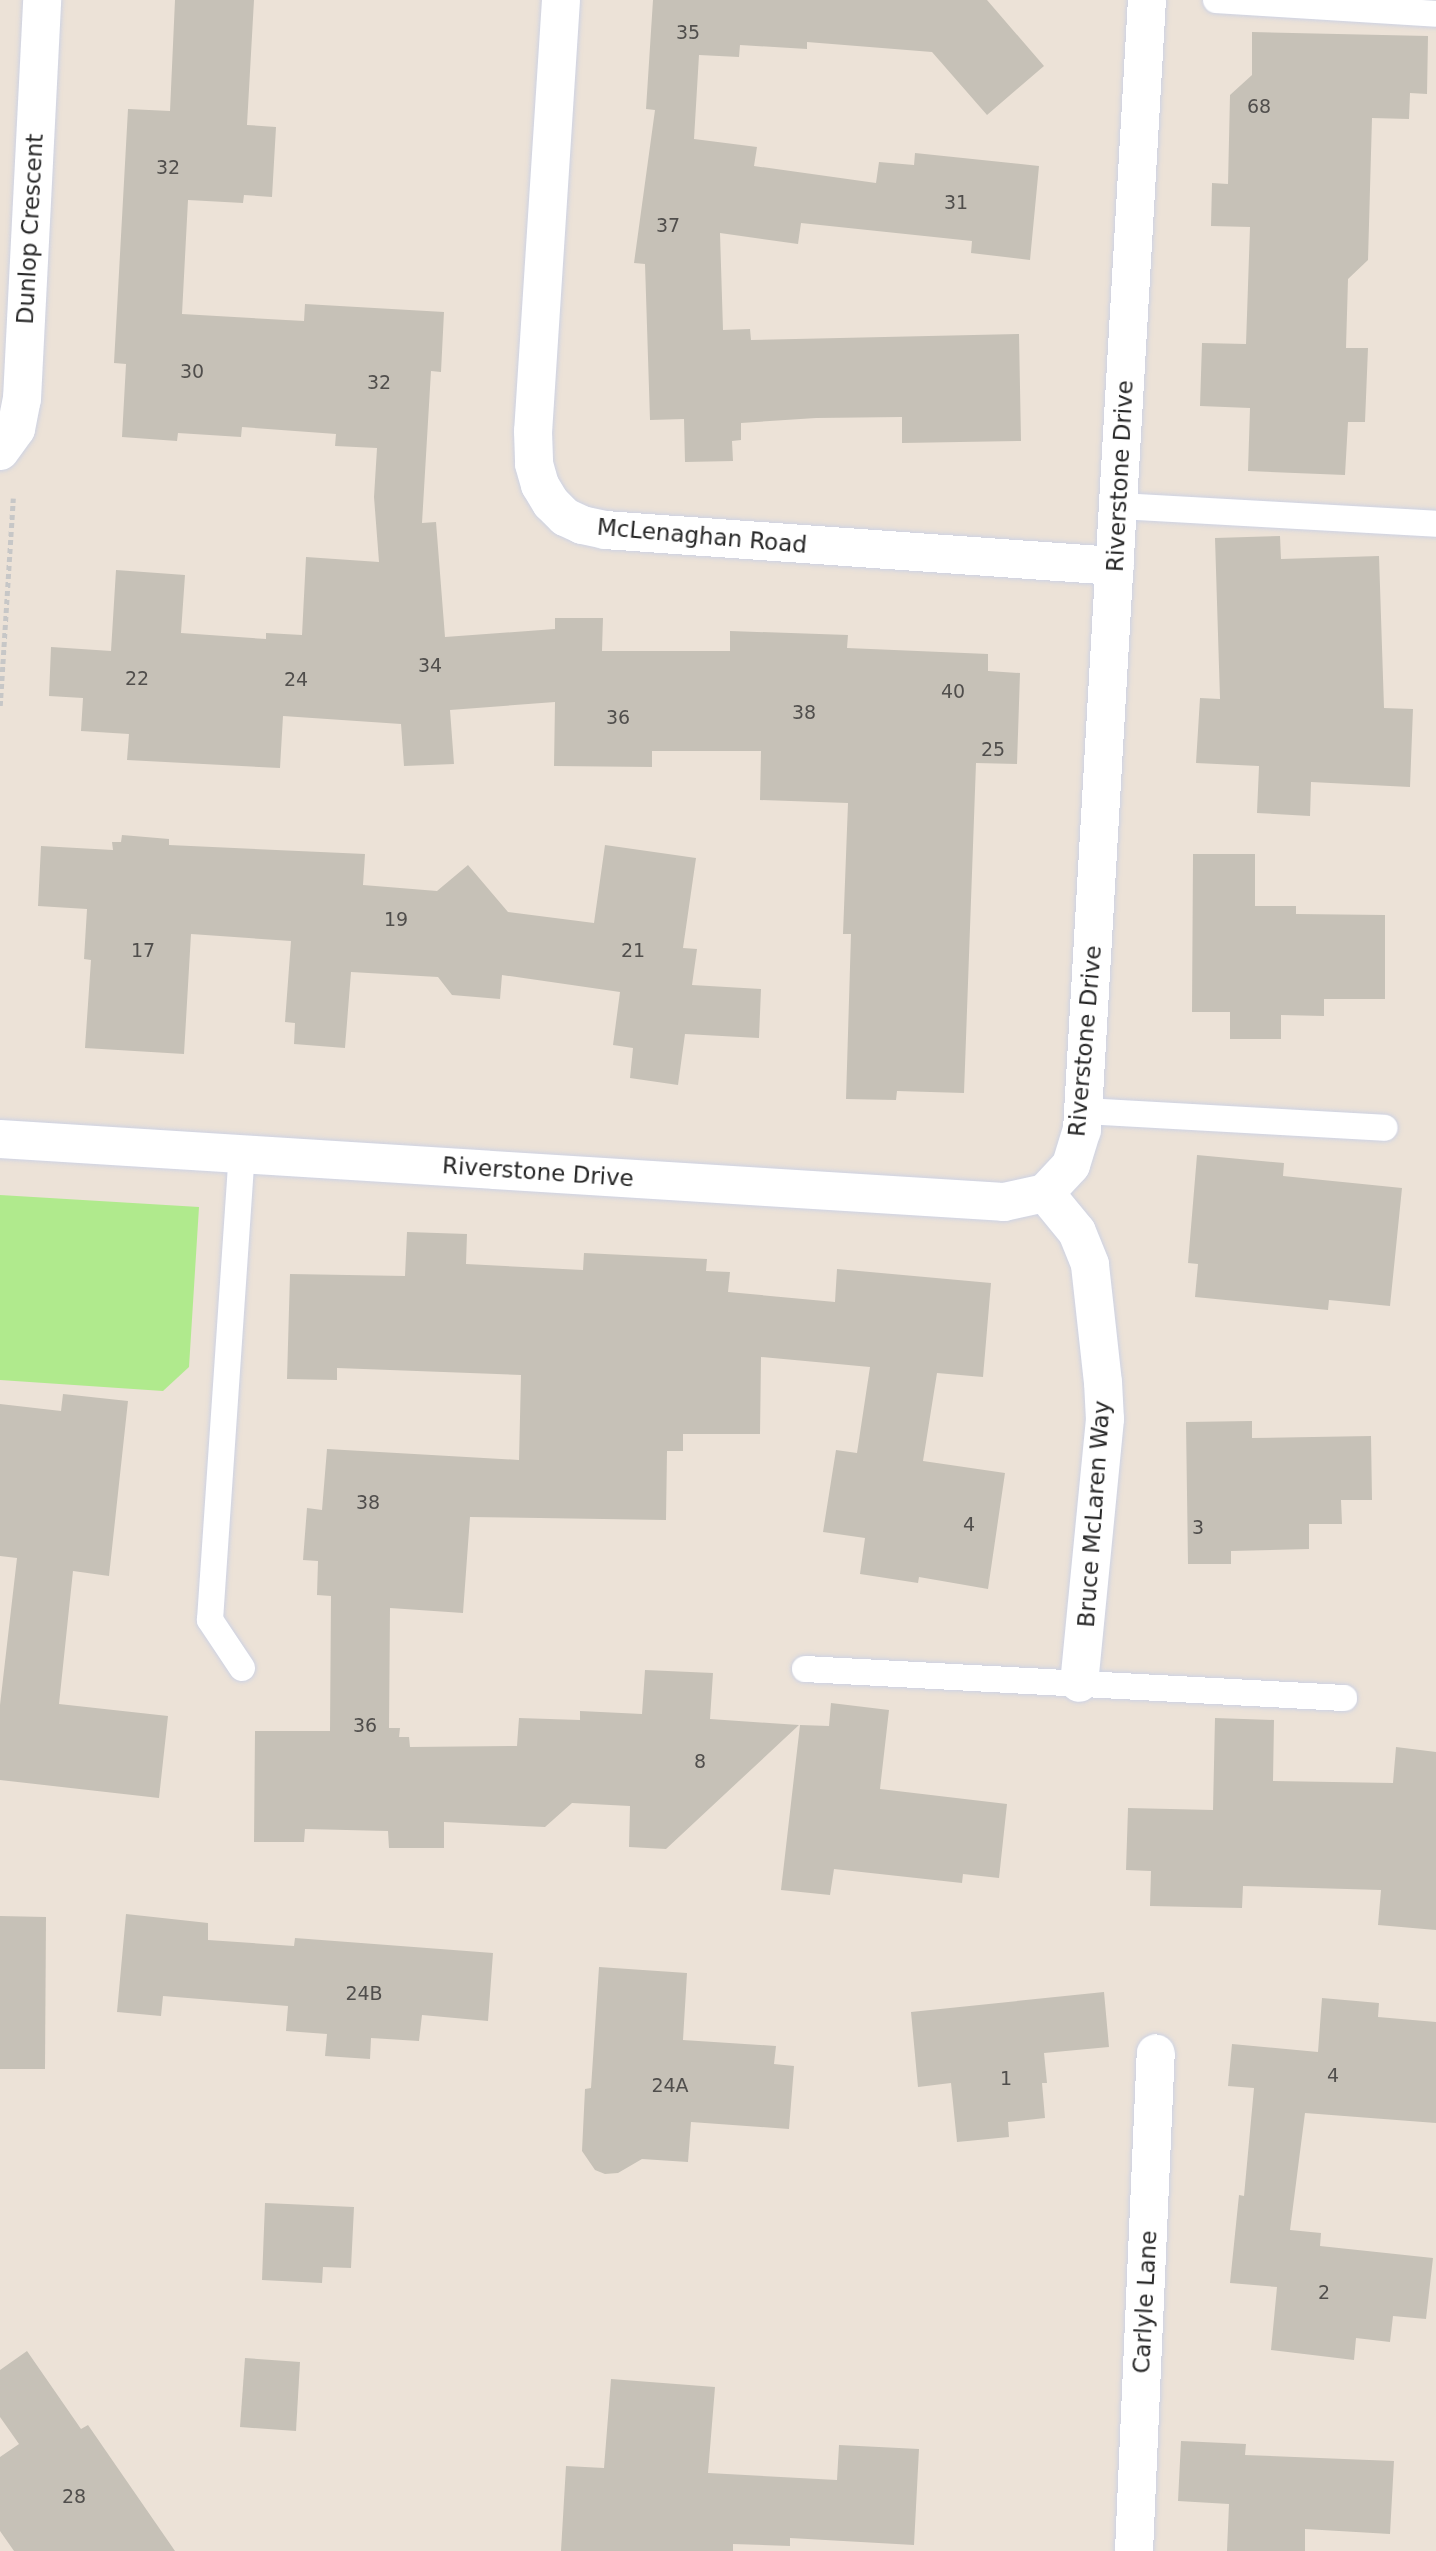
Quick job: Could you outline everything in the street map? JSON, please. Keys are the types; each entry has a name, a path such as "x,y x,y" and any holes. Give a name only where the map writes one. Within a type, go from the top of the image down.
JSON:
{"street":[{"name":"Dunlop Crescent","path":"0,452 16,429 22,400 42,0"},
{"name":"McLenaghan Road","path":"561,0 533,431 534,464 540,485 551,503 573,521 605,530 1115,566"},
{"name":"Riverstone Drive","path":"0,1139 1004,1202 1045,1193 1071,1165 1082,1130 1084,1111 1147,0"},
{"name":"Bruce McLaren Way","path":"1045,1193 1077,1232 1090,1265 1103,1382 1105,1419 1079,1683"},
{"name":"Carlyle Lane","path":"1133,2551 1156,2053"}],"lane":[{"path":"1216,0 1436,14"},
{"path":"1119,506 1436,524"},
{"path":"1084,1111 1385,1128"},
{"path":"242,1153 210,1620 242,1668"},
{"path":"805,1669 1344,1698"}],"path":[{"path":"0,706 11,513"}],"green space":[{"path":"0,1195 199,1207 189,1367 163,1391 0,1380"}],"building":[{"path":"175,0 254,0 247,125 276,127 272,197 244,195 243,203 188,200 182,314 304,321 305,304 444,312 441,372 431,371 422,523 436,522 445,637 555,629 555,618 603,618 602,651 730,651 730,631 848,635 847,648 988,654 988,671 1020,673 1017,764 976,763 964,1093 897,1091 896,1100 846,1099 851,934 843,934 848,803 760,800 761,751 652,751 652,767 554,766 555,702 450,710 454,764 404,766 401,724 283,716 280,768 127,760 129,734 81,731 83,698 49,696 51,647 111,651 116,570 185,575 181,633 266,639 266,633 302,635 306,557 379,562 374,497 377,448 335,446 336,434 242,427 241,437 178,433 177,441 122,437 126,364 114,363 128,109 170,111"},
{"path":"653,0 987,0 1044,66 987,115 932,52 807,42 807,49 740,45 739,57 699,55 694,139 757,147 754,166 876,183 879,162 914,165 915,153 1039,166 1030,260 971,253 972,241 801,223 798,244 720,233 723,330 750,329 751,340 1019,334 1021,441 902,443 902,417 816,418 741,423 741,440 732,441 733,461 685,462 684,419 650,420 645,264 634,263 655,110 646,109"},
{"path":"1252,32 1428,36 1427,94 1410,93 1409,119 1372,118 1368,260 1348,279 1346,348 1368,348 1365,422 1348,422 1345,475 1248,471 1250,408 1200,406 1202,343 1246,344 1250,227 1211,226 1212,183 1228,184 1230,95 1252,75"},
{"path":"1280,536 1281,559 1379,556 1384,708 1413,709 1410,787 1311,782 1310,816 1257,813 1259,766 1196,763 1200,698 1220,699 1215,538"},
{"path":"122,835 169,839 169,845 365,854 363,885 437,891 468,865 508,912 594,923 605,845 696,858 683,948 697,949 692,985 761,989 759,1038 685,1034 678,1085 630,1078 633,1048 613,1045 620,992 502,975 500,999 452,995 438,977 351,972 345,1048 294,1044 295,1023 285,1022 291,941 191,934 184,1054 85,1048 91,960 84,959 87,909 38,906 41,846 113,850 112,842 121,842"},
{"path":"1193,854 1255,854 1255,906 1296,906 1296,914 1385,915 1385,999 1324,999 1324,1016 1281,1015 1281,1039 1230,1039 1230,1012 1192,1012"},
{"path":"1197,1155 1284,1163 1283,1176 1402,1188 1390,1306 1329,1300 1328,1310 1195,1297 1198,1264 1188,1263"},
{"path":"407,1232 467,1234 466,1264 583,1270 584,1253 707,1259 706,1271 730,1272 728,1292 835,1302 837,1269 991,1283 983,1377 937,1373 923,1461 1005,1473 988,1589 919,1577 918,1583 860,1574 865,1538 823,1532 836,1450 857,1453 870,1367 761,1357 760,1434 683,1434 683,1451 667,1451 666,1520 470,1517 463,1613 390,1608 389,1728 400,1728 399,1737 409,1737 410,1747 517,1746 519,1718 580,1720 580,1711 642,1714 645,1670 713,1673 710,1719 799,1725 666,1849 629,1847 630,1806 572,1803 545,1827 444,1822 444,1848 389,1848 388,1831 305,1829 304,1842 254,1842 255,1731 330,1731 331,1596 317,1595 318,1561 303,1560 307,1508 322,1510 327,1449 519,1460 521,1375 337,1368 337,1380 287,1379 290,1274 405,1276"},
{"path":"63,1394 128,1401 109,1576 73,1571 59,1704 168,1716 159,1798 0,1780 0,1705 17,1558 0,1556 0,1404 61,1411"},
{"path":"1252,1421 1252,1438 1371,1436 1372,1500 1341,1500 1342,1524 1309,1524 1309,1549 1231,1551 1231,1564 1188,1564 1186,1422"},
{"path":"831,1703 889,1710 880,1789 1007,1804 999,1878 963,1874 962,1883 834,1869 830,1895 781,1890 800,1725 829,1726"},
{"path":"1215,1718 1274,1720 1273,1781 1393,1783 1396,1747 1436,1752 1436,1930 1378,1925 1381,1890 1243,1886 1242,1908 1150,1906 1151,1871 1126,1870 1128,1808 1213,1810"},
{"path":"126,1914 208,1923 208,1940 294,1946 295,1938 493,1953 488,2021 422,2015 419,2041 371,2038 370,2059 325,2056 327,2034 286,2031 288,2006 163,1996 161,2016 117,2012"},
{"path":"0,1916 46,1917 45,2069 0,2069"},
{"path":"599,1967 687,1973 683,2040 776,2046 774,2064 794,2066 789,2129 691,2122 688,2162 642,2159 618,2173 605,2174 595,2170 582,2151 585,2089 591,2088"},
{"path":"1104,1992 1109,2047 1044,2053 1047,2083 1042,2083 1045,2118 1008,2122 1009,2137 957,2142 951,2083 918,2087 911,2012"},
{"path":"1322,1998 1379,2003 1378,2017 1436,2022 1436,2123 1305,2113 1290,2230 1321,2233 1320,2246 1433,2258 1426,2319 1393,2316 1390,2342 1356,2338 1354,2360 1271,2350 1277,2287 1230,2283 1239,2195 1244,2196 1254,2088 1228,2086 1232,2044 1318,2052"},
{"path":"265,2203 354,2207 351,2268 323,2267 322,2283 262,2280"},
{"path":"27,2351 81,2429 88,2425 175,2551 14,2551 0,2531 0,2457 19,2444 0,2417 0,2370"},
{"path":"245,2358 300,2362 296,2431 240,2427"},
{"path":"611,2379 715,2387 708,2473 837,2480 839,2445 919,2449 914,2545 790,2538 790,2546 733,2544 733,2551 561,2551 566,2466 604,2468"},
{"path":"1181,2441 1246,2444 1245,2455 1394,2461 1390,2534 1305,2529 1305,2551 1227,2551 1229,2504 1178,2501"}]}
